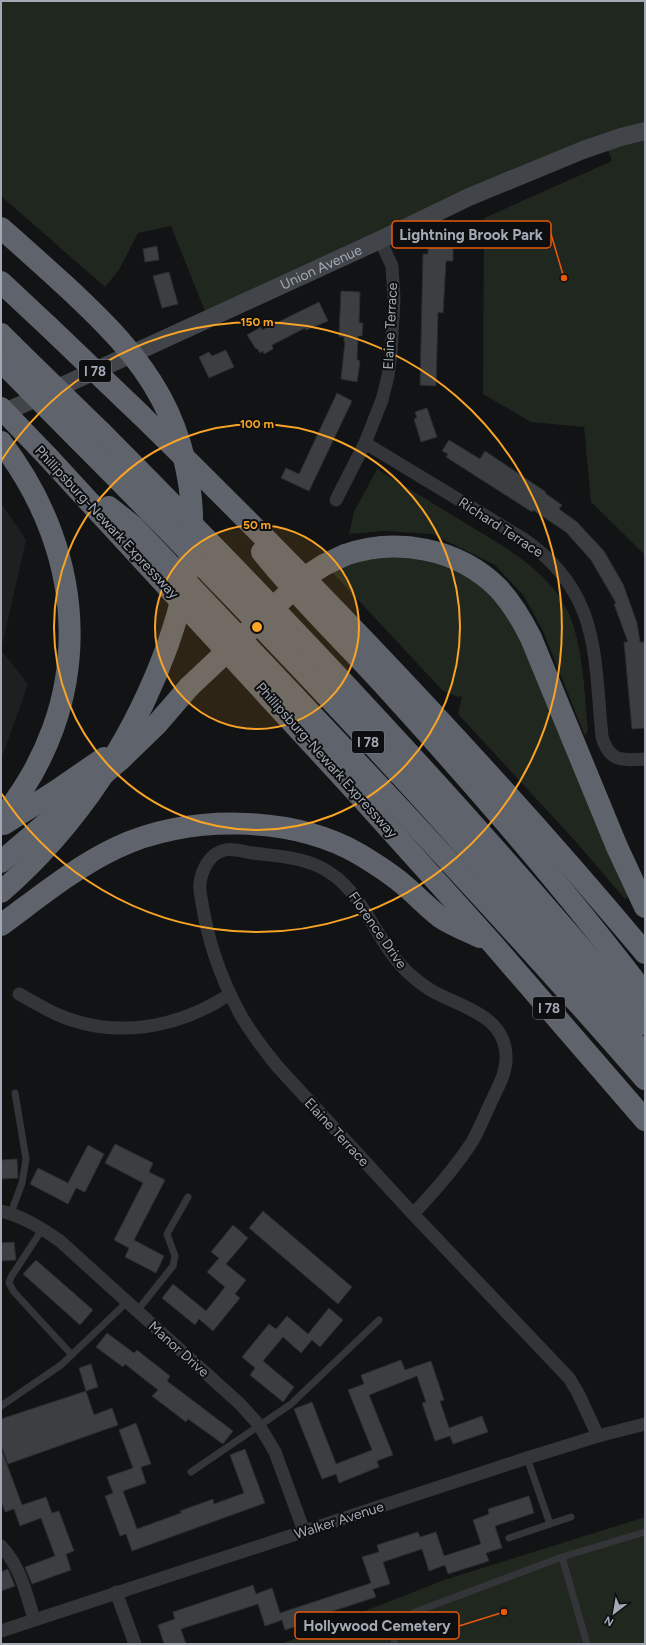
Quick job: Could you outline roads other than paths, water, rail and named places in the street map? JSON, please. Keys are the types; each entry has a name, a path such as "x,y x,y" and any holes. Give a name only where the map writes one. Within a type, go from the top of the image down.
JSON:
{"highway":[{"path":"1,228 109,327 129,350 150,380 168,413 183,455 191,498 192,527 190,560 180,607 157,673 135,720 101,778 71,819 37,858 1,892"},
{"name":"I 78","path":"1,282 200,472 304,576 468,752 645,953"},
{"name":"I 78","path":"5,347 101,432 234,567 380,722 546,908 645,1024"},
{"name":"I 78","path":"5,347 79,440 243,608 416,793 559,953 645,1055"},
{"name":"Phillipsburg-Newark Expressway","path":"1,408 290,719 492,943 645,1120"},
{"path":"1,442 19,468 43,511 52,532 60,554 69,604 69,655 66,679 54,726 41,758 27,783 1,819"},
{"path":"48,457 138,532 431,840 645,1079"},
{"path":"200,472 283,578 357,656 451,760 556,883 645,994"},
{"path":"1,826 56,791 110,753 189,687 308,576 324,565 344,555 367,549 390,546 414,547 437,552 459,561 480,573 498,588 519,615 531,638 617,847 645,907"},
{"path":"1,862 120,760 157,724 189,687"},
{"path":"1,925 75,871 117,847 141,838 188,827 235,824 287,829 311,834 358,853 402,884 440,917 492,943"}],"street":[{"name":"Union Avenue","path":"1,414 469,198 583,150 621,137 645,131"},
{"name":"Elaine Terrace","path":"336,500 365,443 382,400 391,353 394,299 392,266 380,240"},
{"name":"Richard Terrace","path":"365,443 536,547 564,575 574,590 589,624 604,745 611,754 621,760 645,759"},
{"name":"Elaine Terrace","path":"292,858 226,849 213,856 204,868 200,884 204,918 212,950 230,994 256,1040 277,1066 413,1214 569,1378 578,1393 598,1436"},
{"name":"Florence Drive","path":"292,858 319,866 339,878 353,893 397,960 412,976 434,992 480,1013 496,1027 501,1036 506,1056 506,1067 501,1081 472,1141 436,1190 413,1214"},
{"path":"19,994 54,1013 72,1020 90,1024 126,1028 145,1027 181,1019 204,1010 230,994"},
{"name":"Manor Drive","path":"6,1212 43,1228 60,1241 240,1404 259,1425 276,1452 304,1532"},
{"name":"Walker Avenue","path":"1,1630 527,1458 598,1436 645,1424"},
{"path":"1,1546 14,1562 19,1572 34,1619"},
{"path":"116,1592 135,1644"}],"lane":[{"path":"6,1212 22,1183 26,1159 15,1093"},
{"path":"137,1311 173,1266 175,1256 166,1234 188,1197"},
{"path":"43,1228 11,1277 9,1283 14,1292 72,1355"},
{"path":"1,1406 61,1365 127,1302"},
{"path":"191,1472 291,1404 379,1320"},
{"path":"527,1458 550,1524"},
{"path":"509,1538 571,1517"},
{"path":"395,1644 394,1639 400,1622 414,1612 562,1557 645,1532"},
{"path":"562,1557 587,1644"}],"place":[{"name":"Lightning Brook Park","path":"564,278"},
{"name":"Hollywood Cemetery","path":"504,1612"}]}
